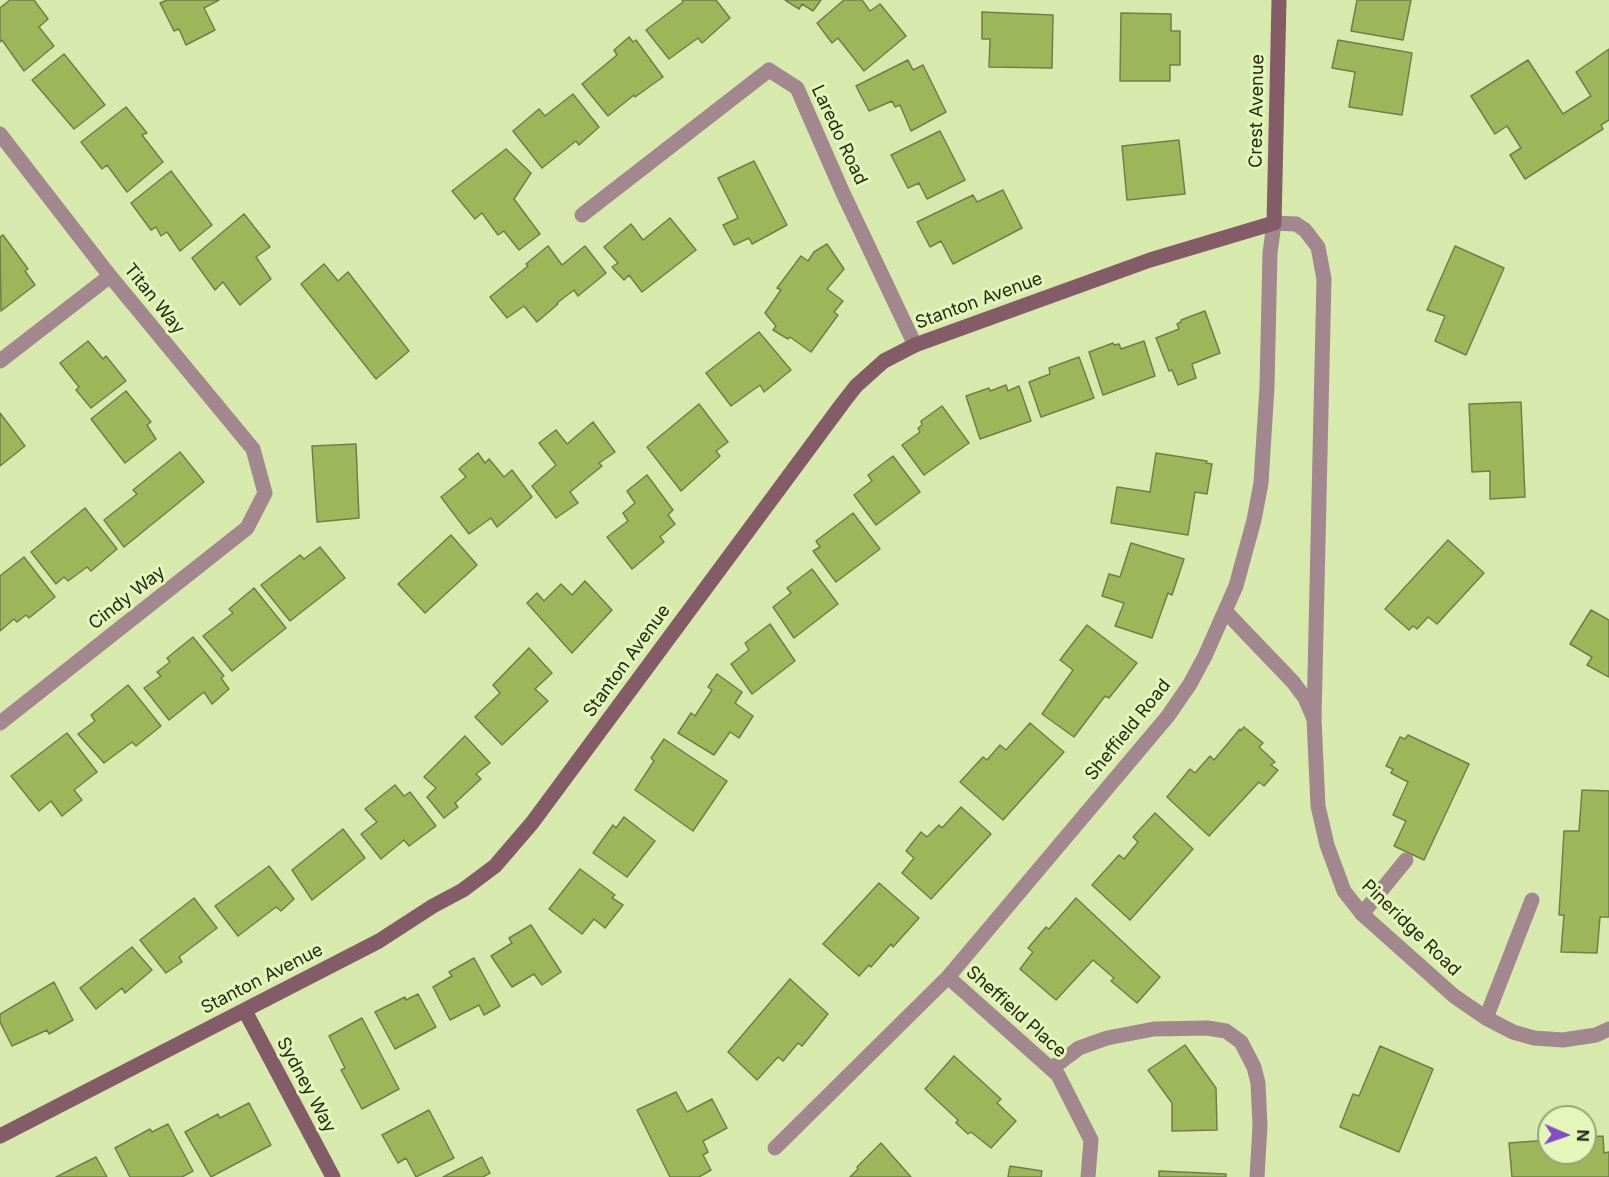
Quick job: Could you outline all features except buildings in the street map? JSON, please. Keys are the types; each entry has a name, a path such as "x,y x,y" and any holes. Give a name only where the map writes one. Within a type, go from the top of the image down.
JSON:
{"street":[{"name":"Crest Avenue","path":"1274,223 1279,0"},
{"name":"Laredo Road","path":"582,215 769,70 797,88 842,191 915,345"},
{"name":"Titan Way","path":"0,134 110,276 253,449 265,493"},
{"name":"Stanton Avenue","path":"0,1136 379,941 464,890 495,866 532,823 842,404 856,386 884,361 915,345 1150,260 1274,223"},
{"name":"Sheffield Road","path":"775,1149 948,977 1168,716 1190,684 1226,612 1245,555 1261,483 1267,387 1270,253 1274,223"},
{"path":"1274,223 1296,224 1305,230 1318,247 1324,279 1314,719"},
{"path":"0,360 110,276"},
{"name":"Cindy Way","path":"0,723 247,528 265,493"},
{"name":"Pineridge Road","path":"1226,612 1293,682 1305,698 1314,719 1318,806 1326,845 1344,891 1362,914 1426,974 1454,996 1486,1018 1513,1032 1534,1038 1563,1041 1596,1035 1609,1029"},
{"path":"1362,914 1406,860"},
{"path":"1486,1018 1532,900"},
{"name":"Sheffield Place","path":"948,977 1058,1075 1091,1140 1088,1177"},
{"name":"Sydney Way","path":"245,1011 333,1177"},
{"path":"1051,1069 1080,1048 1107,1038 1154,1029 1207,1028 1226,1031 1241,1042 1254,1067 1258,1083 1260,1126 1257,1177"}]}
